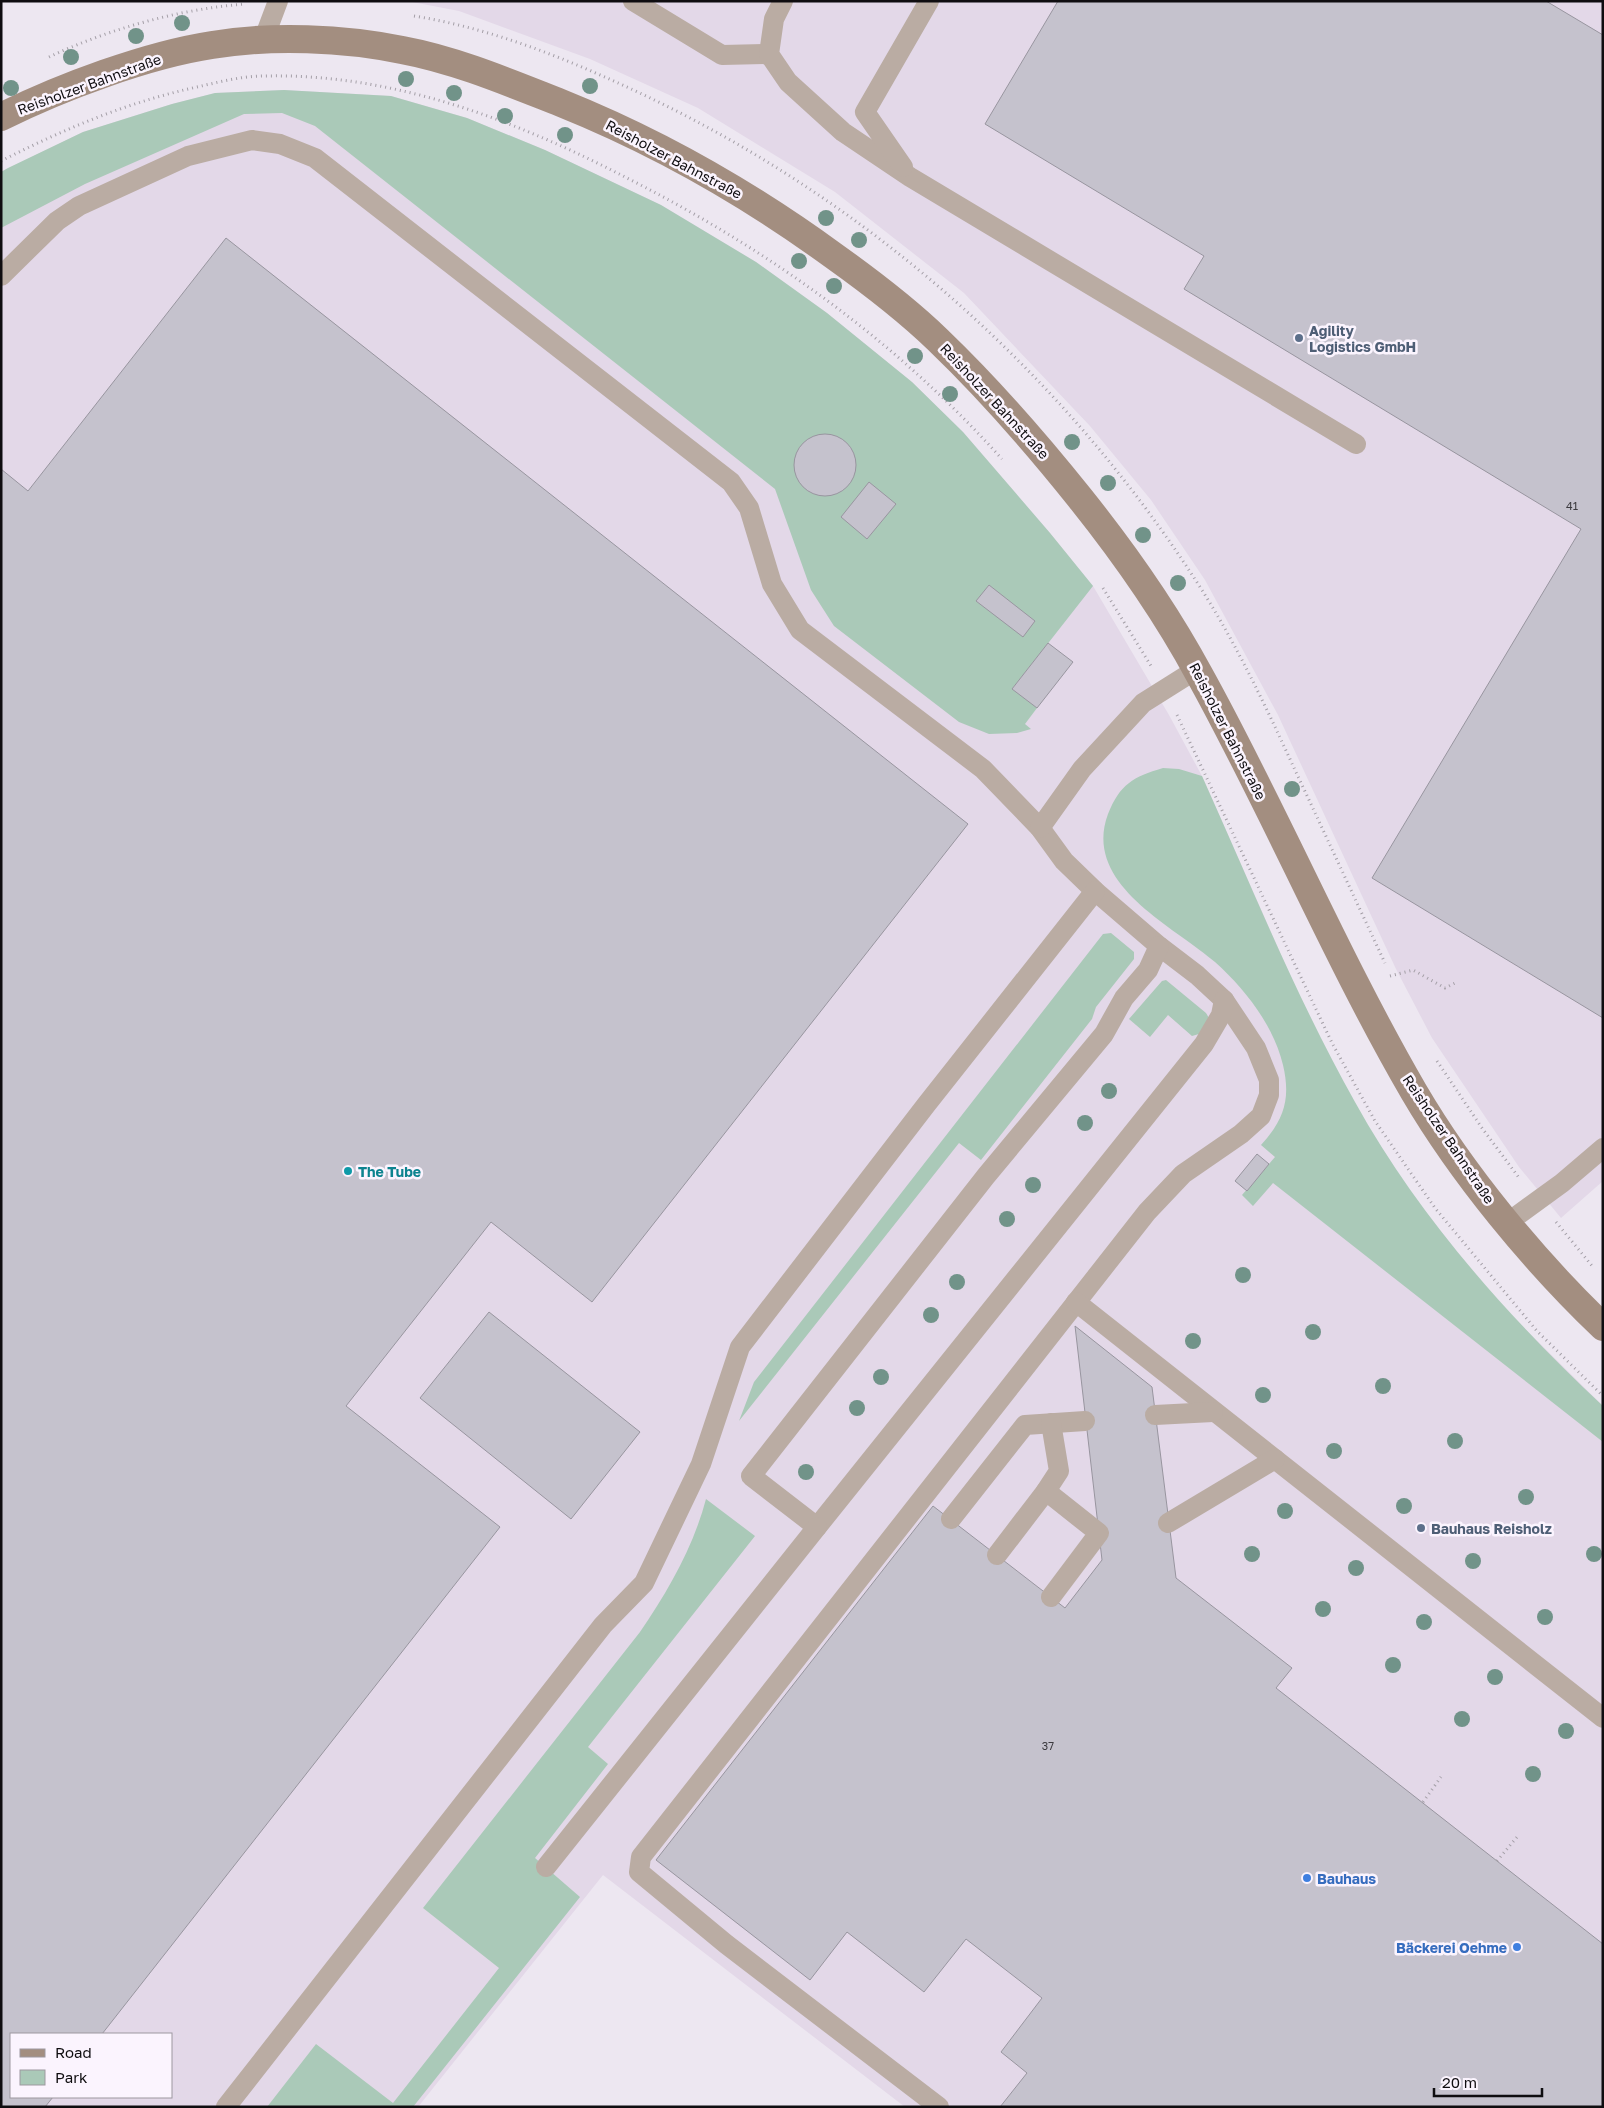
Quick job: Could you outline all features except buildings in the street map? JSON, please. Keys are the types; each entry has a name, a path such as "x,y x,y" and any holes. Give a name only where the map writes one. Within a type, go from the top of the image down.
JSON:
{"main road":[{"name":"Reisholzer Bahnstraße","path":"1,117 81,84 152,59 215,44 314,38 404,50 495,77 589,114 717,178 783,219 865,278 936,338 1041,448 1118,545 1164,614 1197,669 1365,1003 1417,1097 1474,1180 1507,1223 1575,1301 1603,1327"}],"lane":[{"path":"263,41 278,1"},
{"path":"633,1 722,55 769,54"},
{"path":"783,1 774,19 769,54 788,82 843,132 910,177 1356,444"},
{"path":"910,177 865,112 929,1"},
{"path":"1,276 57,221 79,206 188,156 252,140 280,144 315,158 731,482 750,508 772,584 800,630 983,769 1040,828 1064,860 1095,891 1159,946 1197,975 1224,1000 1256,1048 1269,1080 1269,1095 1261,1116 1241,1134 1177,1180 1147,1212 641,1857 639,1872 726,1944 939,2107"},
{"path":"1040,828 1082,769 1143,703 1164,688 1197,669"},
{"path":"226,2107 603,1625 644,1583 701,1464 740,1347 926,1105 1095,891"},
{"path":"817,1527 751,1476 986,1176 1104,1034 1124,998 1148,970 1159,946"},
{"path":"546,1867 1204,1044 1221,1015 1224,1000"},
{"path":"1507,1223 1603,1148"},
{"path":"1076,1302 1603,1718"},
{"path":"1155,1415 1214,1412"},
{"path":"951,1518 1025,1425 1085,1421"},
{"path":"997,1555 1059,1471 1051,1423"},
{"path":"1168,1523 1275,1459"},
{"path":"1046,1491 1099,1533 1051,1597"}],"path":[{"path":"1,161 96,117 165,94 225,80 262,76 317,77 394,89 481,112 572,150 694,212 778,264 837,307 898,357 1005,462"},
{"path":"608,78 676,109 740,145 823,197 884,241 947,293 1006,347 1073,418 1152,515 1201,589 1253,679 1395,984"},
{"path":"1099,580 1164,688 1254,873 1332,1042 1375,1121 1435,1208 1473,1254 1537,1331 1603,1396"},
{"path":"1390,976 1413,970 1445,988 1457,982"},
{"path":"1435,1058 1482,1128 1537,1201 1597,1271"},
{"path":"1423,1802 1441,1777"},
{"path":"1497,1861 1517,1837"}],"shaded area":[{"path":"407,1 1603,1 1603,1181 1561,1218 1519,1167 1432,1038 1396,969 1278,715 1205,580 1151,500 1090,426 964,293 835,192 698,108 590,59 459,11"},
{"path":"284,90 391,96 467,118 545,150 661,205 756,262 827,313 912,382 963,432 1093,586 1169,715 1202,776 1298,993 1350,1099 1412,1195 1495,1299 1603,1406 1603,2107 905,2107 603,1875 418,2107 1,2107 1,172 83,132 172,104 215,93"}],"green space":[{"path":"284,90 391,96 467,118 545,150 661,205 756,262 827,313 912,382 963,432 1093,586 1013,688 1037,708 1025,724 1031,729 1017,733 989,734 959,722 834,626 811,590 775,489 315,126 282,113 244,114 85,184 1,228 1,172 8,168 83,132 172,104 215,93"},
{"path":"1163,768 1179,769 1202,776 1313,1022 1333,1062 1380,1144 1436,1225 1499,1301 1603,1406 1603,1442 1273,1183 1253,1206 1242,1195 1275,1157 1261,1145 1280,1118 1286,1099 1285,1077 1279,1050 1257,1009 1237,984 1215,962 1155,917 1119,882 1108,861 1103,839 1108,814 1117,795 1129,783 1143,775"},
{"path":"1111,933 1134,952 1134,959 1096,1007 1092,1019 981,1160 959,1143 739,1421 754,1382 1103,934"},
{"path":"1166,980 1206,1013 1209,1018 1199,1034 1192,1036 1168,1015 1150,1037 1129,1019 1162,981"},
{"path":"706,1499 755,1536 588,1747 608,1764 535,1858 580,1897 413,2107 267,2107 316,2044 393,2103 499,1968 423,1908 640,1632 679,1569 701,1517"}],"place":[{"name":"Agility Logistics GmbH","path":"1299,338"},
{"name":"The Tube","path":"348,1171"},
{"name":"Bauhaus Reisholz","path":"1421,1528"},
{"name":"Bauhaus","path":"1307,1878"},
{"name":"Bäckerei Oehme","path":"1517,1947"}]}
